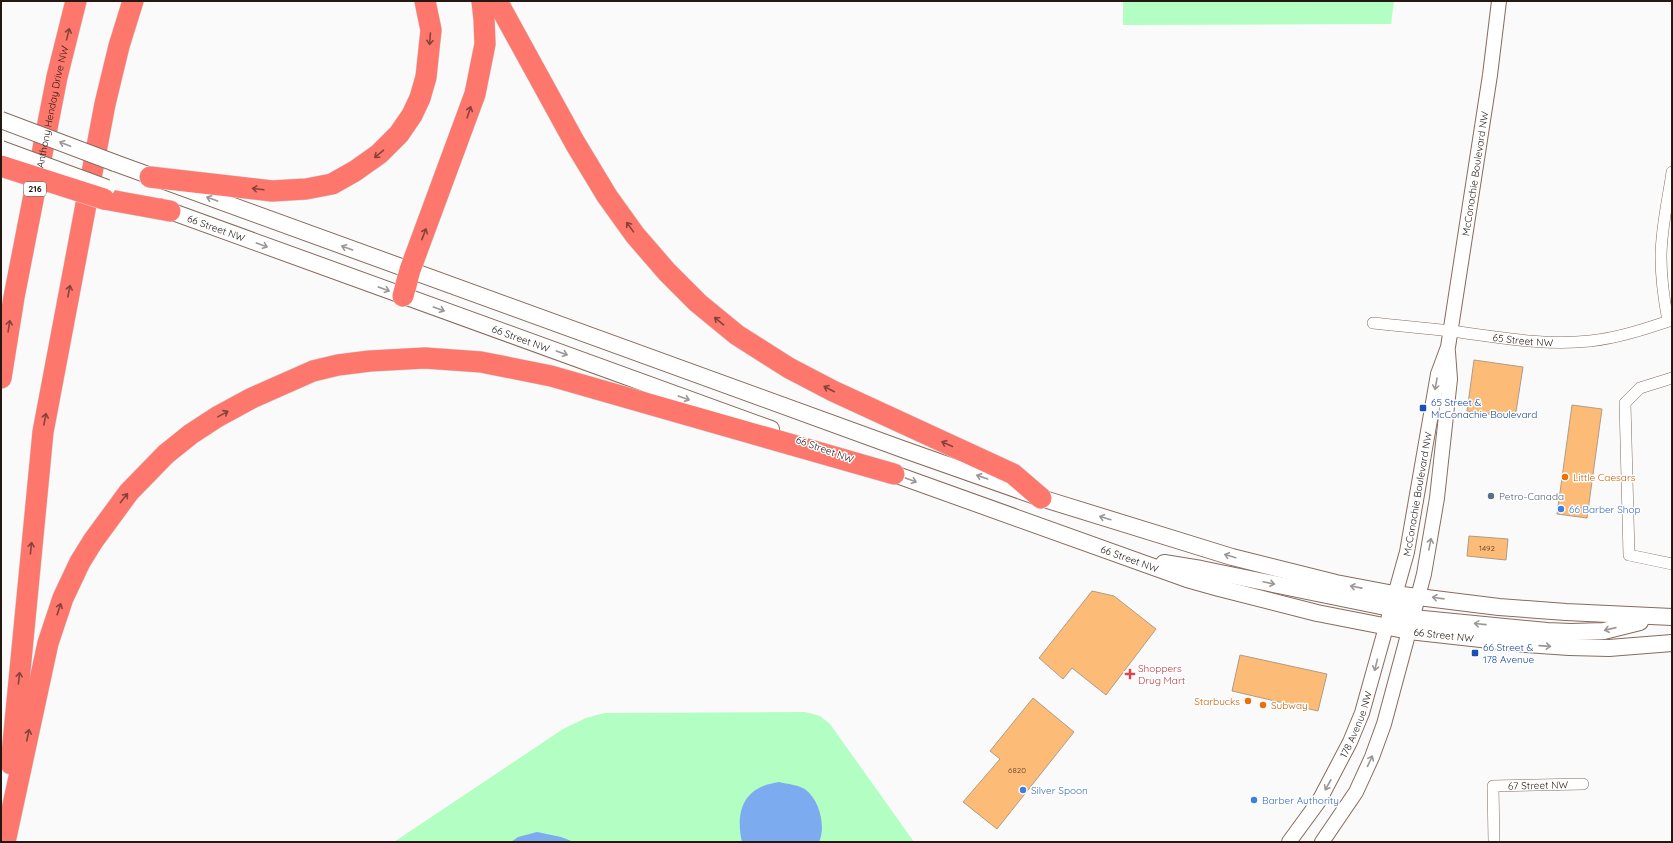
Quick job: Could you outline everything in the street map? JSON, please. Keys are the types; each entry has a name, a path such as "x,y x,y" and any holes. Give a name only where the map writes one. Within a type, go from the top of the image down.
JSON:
{"highway":[{"name":"Anthony Henday Drive NW","path":"1,378 14,297 57,78 76,1"},
{"path":"4,842 43,432 105,104 119,46 133,1"},
{"path":"150,177 272,191 332,184 355,171 379,154 399,134 412,115 420,98 426,77 431,30 424,1"},
{"path":"403,296 410,270 475,94 485,44 482,1"},
{"path":"497,1 575,143 607,196 635,235 667,272 698,303 737,335 789,368 833,391 1013,474 1041,498"},
{"path":"1,166 170,211"},
{"path":"4,842 48,643 63,598 80,562 93,541 129,492 166,454 191,434 217,417 252,398 313,371 338,365 417,358 481,362 552,376 894,474"}],"main road":[{"path":"1,120 150,177 890,445 1041,498 1265,566 1336,583 1392,601"},
{"path":"1,149 105,194"},
{"name":"66 Street NW","path":"170,211 894,474 1134,560 1219,588 1317,613 1385,627 1411,624 1526,644 1569,647 1609,648 1672,643"},
{"path":"1134,560 1201,569 1392,601 1418,596 1559,612 1667,617"},
{"path":"1411,624 1588,632 1604,631 1667,617"}],"street":[{"name":"McConachie Boulevard NW","path":"1418,596 1433,528 1450,379 1448,347 1450,331 1490,75 1499,1"},
{"path":"1670,321 1663,295 1661,256 1672,172"},
{"name":"65 Street NW","path":"1373,323 1538,341 1589,341 1633,333 1670,321"},
{"name":"McConachie Boulevard NW","path":"1392,601 1407,552 1438,374 1448,347"},
{"path":"1672,378 1640,388 1625,403 1629,555 1672,564"},
{"path":"1322,842 1356,792 1372,757 1384,724 1418,596"},
{"name":"178 Avenue NW","path":"1289,842 1319,801 1350,742 1366,698 1392,601"},
{"name":"67 Street NW","path":"1494,842 1493,786 1583,784"}],"green space":[{"path":"1123,1 1394,1 1391,24 1123,25"},
{"path":"805,712 820,716 830,724 914,842 394,842 563,729 586,718 604,713"}],"water":[{"path":"779,782 803,788 815,801 822,822 819,842 742,842 740,834 740,818 744,803 754,791 766,785"},
{"path":"537,832 561,837 574,842 511,842 518,837"}],"building":[{"path":"1474,360 1523,367 1515,418 1467,411"},
{"path":"1572,405 1602,409 1587,518 1557,514"},
{"path":"1469,536 1508,539 1506,560 1467,556"},
{"path":"1092,591 1114,596 1156,629 1106,695 1072,668 1063,679 1039,658"},
{"path":"1240,655 1327,674 1318,711 1232,691"},
{"path":"1033,698 1074,732 997,829 963,802 1000,759 990,751"}],"place":[{"name":"65 Street & McConachie Boulevard","path":"1423,408"},
{"name":"Little Caesars","path":"1565,477"},
{"name":"Petro-Canada","path":"1491,496"},
{"name":"66 Barber Shop","path":"1561,509"},
{"name":"66 Street & 178 Avenue","path":"1475,653"},
{"name":"Shoppers Drug Mart","path":"1130,674"},
{"name":"Starbucks","path":"1248,701"},
{"name":"Subway","path":"1263,705"},
{"name":"Silver Spoon","path":"1023,790"},
{"name":"Barber Authority","path":"1254,800"}]}
